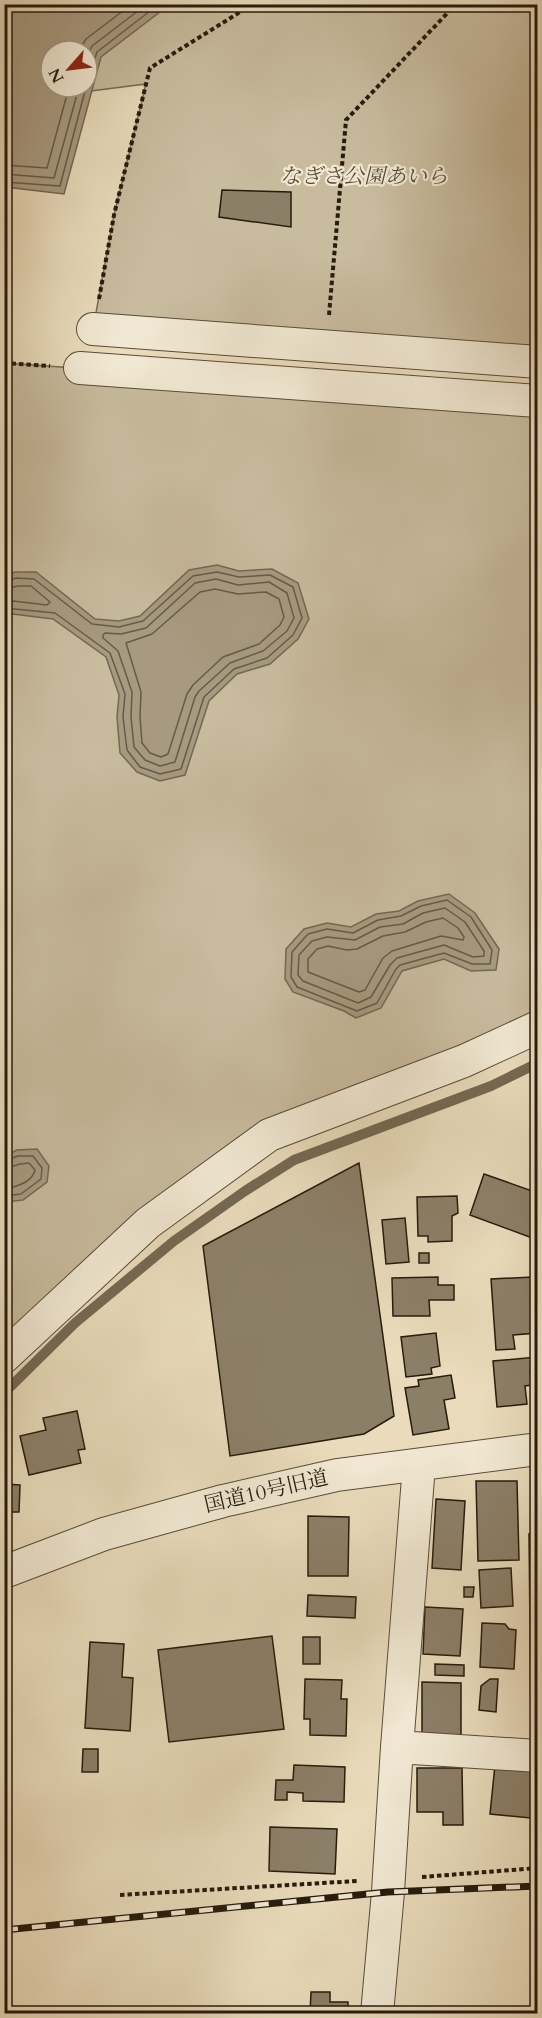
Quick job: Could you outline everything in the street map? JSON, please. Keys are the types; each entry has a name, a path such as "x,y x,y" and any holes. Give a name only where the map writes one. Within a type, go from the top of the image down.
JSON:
{"street":[{"path":"93,329 537,362"},
{"path":"80,368 537,402"},
{"path":"4,1357 148,1223 269,1135 464,1061 537,1027"},
{"name":"国道10号旧道","path":"4,1572 104,1534 168,1515 337,1475 537,1449"},
{"path":"377,2013 419,1465"},
{"path":"397,1746 537,1755"}],"path":[{"path":"93,329 114,215 150,68 253,4"},
{"path":"326,345 346,120 456,4"},
{"path":"4,363 80,368"},
{"path":"120,1895 388,1880 537,1868"}],"green space":[{"name":"なぎさ公園あいら","path":"4,5 537,5 537,362 93,329 114,215 146,84 99,90 99,39 39,39 39,98 5,102"},
{"path":"5,363 537,401 537,1027 269,1135 5,1357"}],"water":[{"path":"5,4 169,5 101,57 99,64 99,39 39,39 39,99 90,99 64,194 5,187"},
{"path":"217,565 239,571 272,569 298,583 309,619 298,639 270,664 237,674 209,701 185,775 160,781 137,772 120,753 117,717 119,695 106,657 53,619 5,613 5,577 15,572 36,572 95,619 119,621 140,616 189,570"},
{"path":"449,894 475,913 499,949 496,970 471,971 444,959 402,971 381,1008 356,1018 344,1011 293,992 285,979 286,949 304,929 327,923 351,927 376,914 399,911 418,901"},
{"path":"37,1149 49,1166 47,1182 23,1200 5,1202 5,1156 17,1150"}],"building":[{"path":"222,190 291,192 291,227 219,217"},
{"path":"359,1163 394,1416 364,1434 230,1456 203,1246"},
{"path":"484,1174 538,1193 538,1232 535,1239 470,1215"},
{"path":"457,1196 458,1213 452,1216 452,1241 428,1242 428,1236 418,1236 417,1197"},
{"path":"405,1218 409,1262 386,1264 382,1220"},
{"path":"419,1253 429,1253 429,1263 419,1263"},
{"path":"438,1277 438,1285 454,1285 454,1300 429,1300 430,1316 393,1316 392,1278"},
{"path":"533,1277 538,1333 513,1335 515,1349 496,1350 491,1279"},
{"path":"436,1333 440,1366 431,1368 432,1374 406,1377 401,1337"},
{"path":"537,1357 538,1371 530,1371 532,1385 525,1386 527,1404 497,1407 493,1361"},
{"path":"451,1375 455,1398 444,1400 449,1429 413,1435 405,1388 419,1386 418,1380"},
{"path":"77,1411 85,1449 78,1450 81,1463 29,1475 20,1436 46,1430 43,1418"},
{"path":"476,1481 517,1481 519,1560 478,1561"},
{"path":"4,1484 20,1485 19,1512 4,1512"},
{"path":"436,1499 465,1501 461,1570 432,1568"},
{"path":"537,1499 538,1730 531,1730 529,1534 537,1533"},
{"path":"308,1516 349,1517 348,1576 308,1576"},
{"path":"511,1568 513,1606 481,1608 479,1570"},
{"path":"464,1587 474,1587 473,1597 464,1597"},
{"path":"308,1595 356,1597 355,1618 307,1616"},
{"path":"425,1607 463,1609 460,1656 423,1654"},
{"path":"482,1623 505,1624 509,1629 516,1630 514,1669 480,1667"},
{"path":"272,1636 284,1729 169,1742 158,1650"},
{"path":"303,1637 320,1637 320,1664 303,1664"},
{"path":"90,1642 124,1644 122,1677 133,1678 130,1731 85,1728"},
{"path":"435,1664 464,1665 464,1676 435,1675"},
{"path":"305,1679 342,1680 341,1699 347,1699 346,1736 310,1735 310,1719 304,1719"},
{"path":"490,1679 498,1679 496,1712 479,1710 481,1686"},
{"path":"422,1682 461,1683 461,1735 422,1735"},
{"path":"83,1749 98,1749 98,1772 82,1772"},
{"path":"294,1765 345,1767 344,1802 303,1801 303,1793 287,1792 287,1800 275,1800 276,1780 293,1780"},
{"path":"495,1765 536,1769 531,1818 490,1814"},
{"path":"417,1768 462,1768 463,1825 443,1825 443,1812 417,1812"},
{"path":"270,1827 337,1829 335,1874 269,1871"},
{"path":"311,1992 330,1992 330,2002 348,2002 348,2014 310,2014"}],"waterway":[{"path":"4,1393 75,1323 174,1241 294,1160 491,1086 538,1063"}],"railway":[{"path":"4,1930 388,1892 538,1886"}]}
